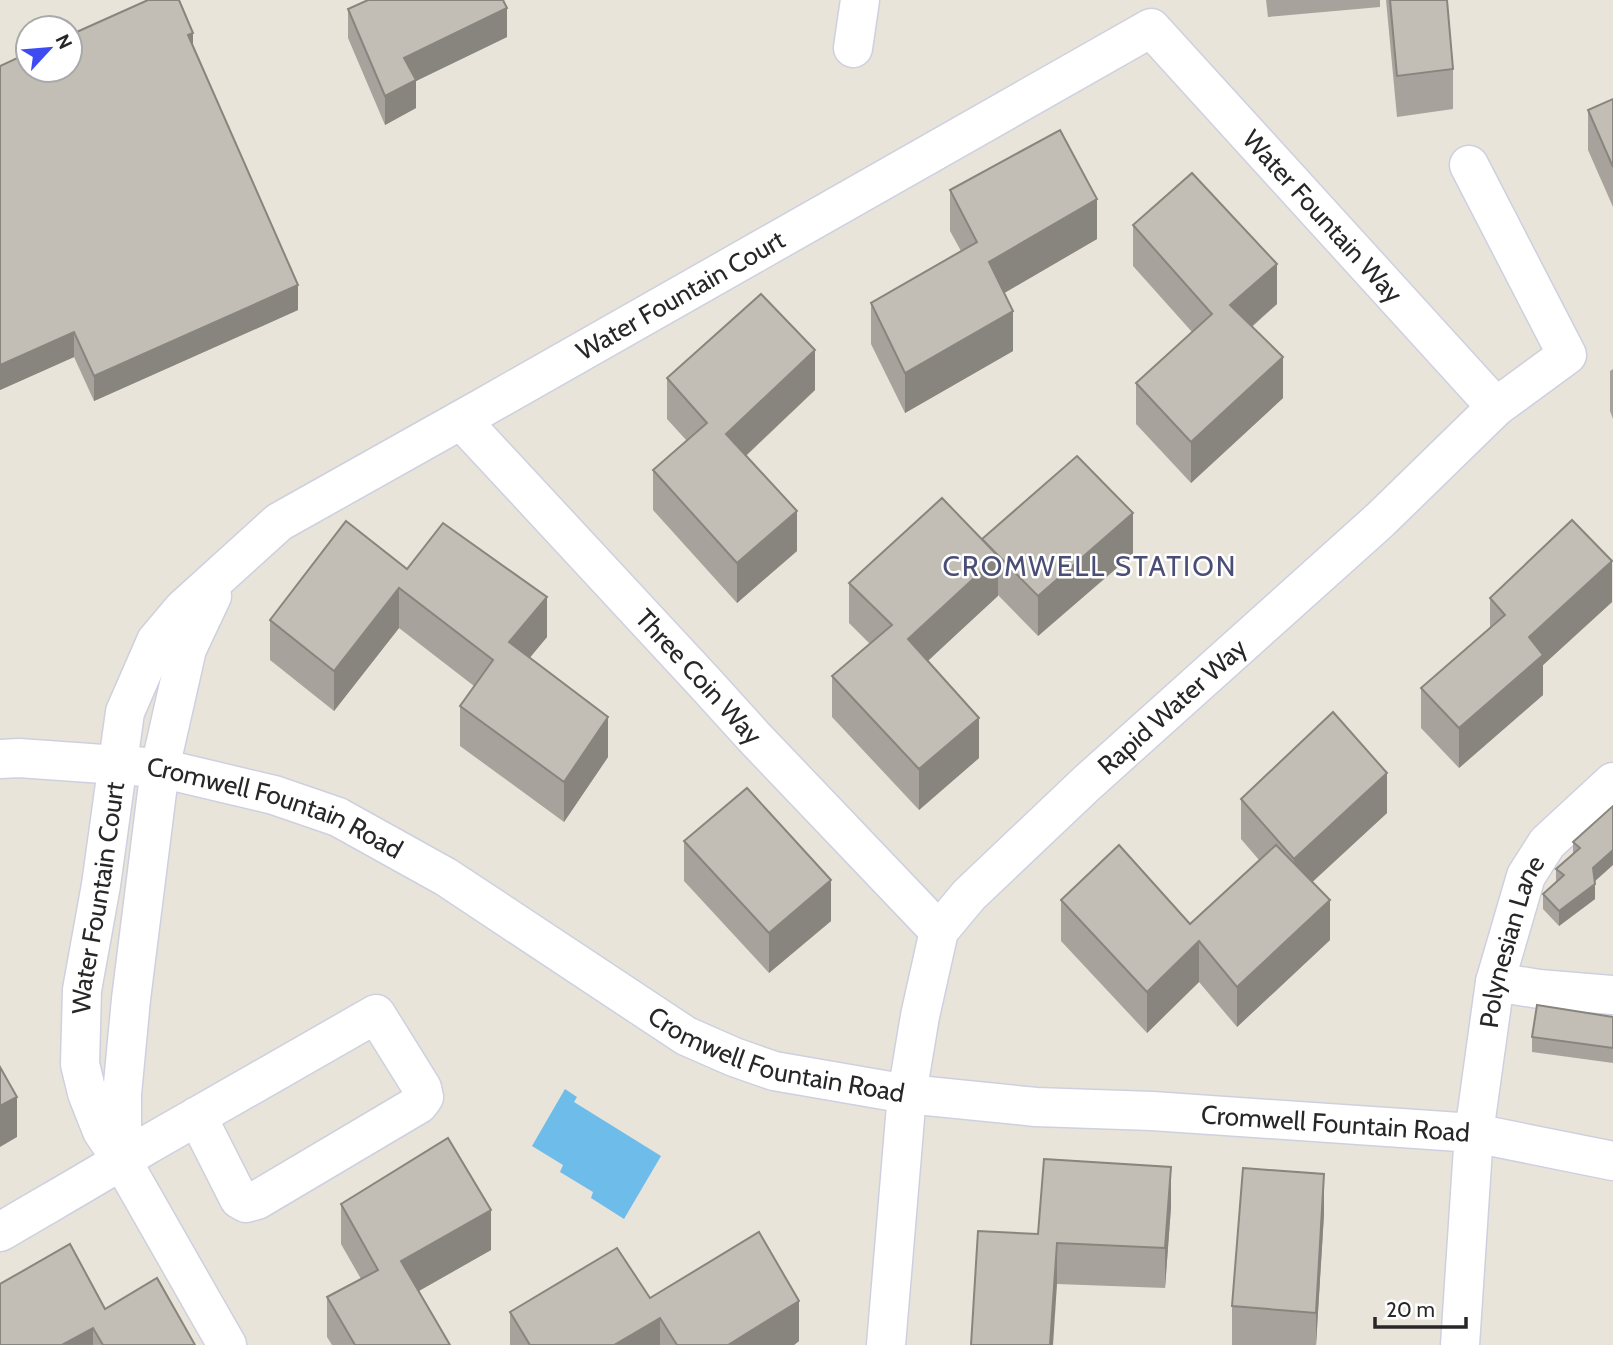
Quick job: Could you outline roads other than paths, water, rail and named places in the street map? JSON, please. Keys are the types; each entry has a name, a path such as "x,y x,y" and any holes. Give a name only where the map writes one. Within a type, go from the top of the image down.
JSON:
{"street":[{"path":"853,48 860,0"},
{"name":"Water Fountain Way","path":"1151,28 1496,407"},
{"name":"Water Fountain Court","path":"227,1345 102,1131 87,1093 80,1064 82,990 101,884 125,712 156,641 183,609 279,522 1151,28"},
{"name":"Rapid Water Way","path":"886,1345 907,1094 920,1016 939,931 969,895 1087,783 1380,520 1496,407 1567,355 1469,165"},
{"name":"Three Coin Way","path":"461,421 753,736 939,931"},
{"name":"Water Fountain Court","path":"121,1161 122,1094 130,1012 160,768 187,649 221,576"},
{"name":"Cromwell Fountain Road","path":"0,759 160,768 274,795 338,817 446,877 686,1036 774,1071 907,1094 1036,1107 1152,1111 1474,1133 1613,1161"},
{"name":"Polynesian Lane","path":"1460,1345 1474,1133 1495,982 1526,877 1547,843 1613,782"},
{"path":"1495,982 1539,989 1613,995"},
{"path":"0,1232 197,1116 376,1014 422,1088 424,1097 419,1104 269,1194 246,1203 239,1199 197,1116"}],"water":[{"path":"565,1089 577,1097 574,1102 661,1156 624,1219 591,1198 593,1192 560,1172 563,1165 532,1146"}],"district":[{"name":"CROMWELL STATION","path":"1090,566"}]}
